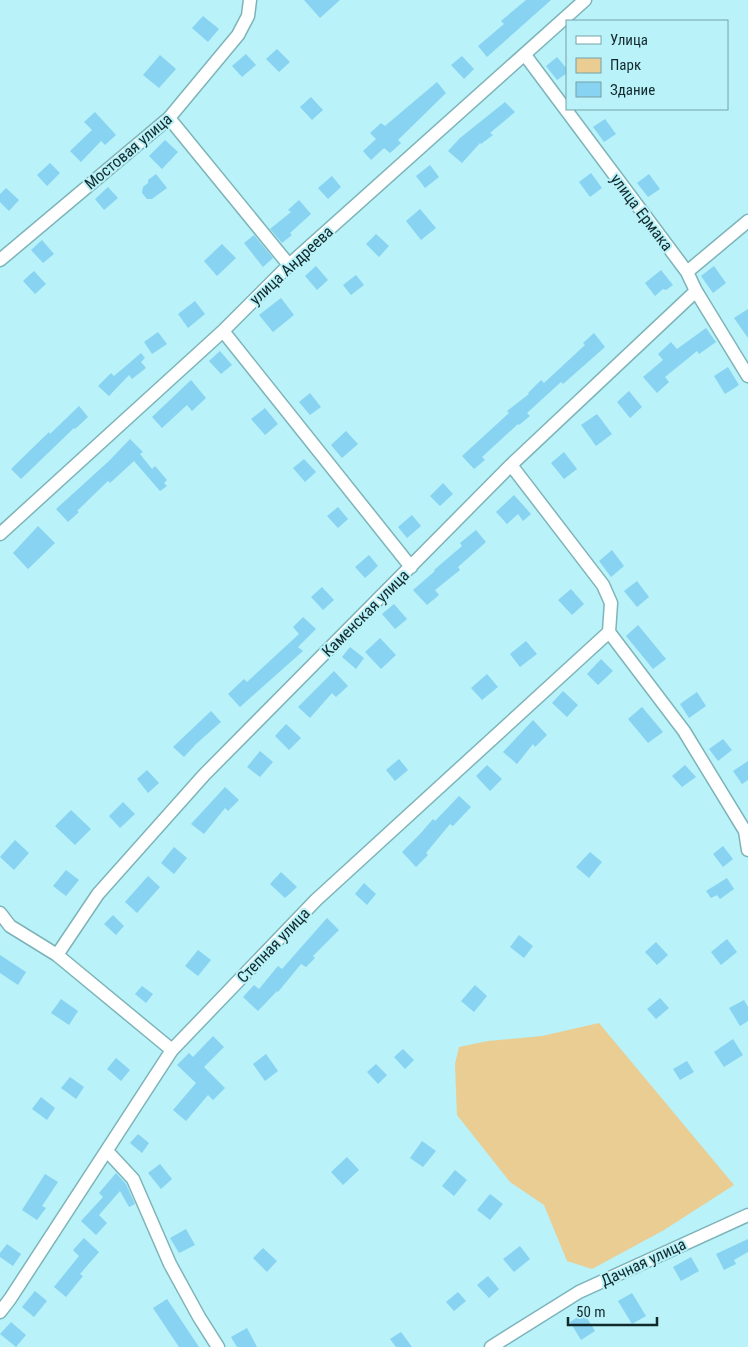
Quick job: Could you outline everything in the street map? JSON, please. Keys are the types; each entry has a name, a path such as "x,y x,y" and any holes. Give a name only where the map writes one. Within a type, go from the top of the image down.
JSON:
{"street":[{"name":"Мостовая улица","path":"0,260 169,118 238,35 248,16 250,0"},
{"name":"улица Андреева","path":"0,534 223,331 289,265 585,0"},
{"name":"улица Ермака","path":"525,55 566,110"},
{"name":"улица Ермака","path":"566,110 687,272 748,376"},
{"path":"169,118 289,265"},
{"path":"687,272 748,221"},
{"name":"Каменская улица","path":"56,955 98,894 204,775 512,465 696,290"},
{"path":"223,331 411,567"},
{"path":"512,465 603,585 611,603 609,632 684,731 745,831 748,850"},
{"name":"Степная улица","path":"0,1312 172,1050 316,900 609,632"},
{"path":"0,913 10,926 56,955 172,1050"},
{"path":"107,1151 134,1179 170,1264 218,1347"},
{"name":"Дачная улица","path":"491,1347 579,1292 748,1216"}],"green space":[{"path":"599,1023 734,1185 664,1230 592,1269 567,1261 544,1205 510,1182 457,1115 455,1064 459,1047 488,1041 542,1036"}],"building":[{"path":"304,0 340,0 320,18"},
{"path":"526,0 551,0 487,57 478,46 504,24 501,21"},
{"path":"203,16 219,29 208,42 192,28"},
{"path":"277,49 290,62 279,72 266,59"},
{"path":"246,54 256,65 242,77 232,66"},
{"path":"160,55 176,69 159,88 143,75"},
{"path":"462,56 474,69 464,79 451,65"},
{"path":"557,57 566,68 566,74 557,80 546,66"},
{"path":"437,82 446,93 398,140 401,143 390,153 384,148 371,160 363,151 376,139 370,133 381,123 385,126"},
{"path":"311,97 323,110 312,120 300,107"},
{"path":"505,102 515,112 490,133 493,135 480,143 462,163 448,151 460,138"},
{"path":"95,112 116,135 105,145 101,141 81,162 70,151 92,130 84,122"},
{"path":"605,119 616,134 604,142 593,127"},
{"path":"165,140 178,152 162,169 149,156"},
{"path":"50,163 60,173 47,186 37,175"},
{"path":"430,165 439,177 425,188 416,176"},
{"path":"591,173 602,188 590,197 579,182"},
{"path":"156,174 167,188 152,199 147,199 142,193 143,187"},
{"path":"649,174 660,189 648,197 637,183"},
{"path":"332,176 341,187 328,199 318,188"},
{"path":"108,187 118,198 104,210 95,199"},
{"path":"6,188 19,200 9,211 0,202 0,194"},
{"path":"299,200 311,214 282,243 270,229 291,212 288,210"},
{"path":"420,209 436,228 421,240 406,221"},
{"path":"376,234 389,246 379,257 366,244"},
{"path":"254,235 273,258 263,267 244,243"},
{"path":"42,240 54,254 43,263 31,250"},
{"path":"222,244 236,258 217,276 204,261"},
{"path":"316,266 328,280 317,290 305,276"},
{"path":"714,266 726,283 713,293 701,276"},
{"path":"661,270 673,285 666,290 663,289 655,296 645,283"},
{"path":"34,271 46,284 35,294 23,281"},
{"path":"356,275 364,285 351,295 343,285"},
{"path":"281,298 294,315 273,332 259,315"},
{"path":"195,301 205,314 188,328 178,314"},
{"path":"748,309 748,338 734,318"},
{"path":"706,328 716,342 699,354 697,351 665,377 669,382 657,393 643,377 663,360 658,354 671,342 677,349"},
{"path":"158,332 167,344 152,354 144,342"},
{"path":"594,333 605,347 563,384 561,382 527,413 530,416 518,424 482,457 485,460 474,469 462,456 509,413 507,411 529,394 541,380 544,383 585,345 583,343"},
{"path":"220,351 232,365 221,374 209,361"},
{"path":"141,353 145,358 141,362 146,368 132,379 129,375 109,396 98,386 111,373 114,376"},
{"path":"728,367 739,385 725,394 714,376"},
{"path":"191,380 206,398 192,411 187,405 162,428 152,417"},
{"path":"629,391 642,407 630,418 617,402"},
{"path":"310,393 321,407 310,415 299,402"},
{"path":"79,406 88,417 21,479 11,469"},
{"path":"265,408 278,424 265,435 251,419"},
{"path":"597,414 612,434 596,446 581,425"},
{"path":"346,431 358,444 342,458 331,445"},
{"path":"130,439 143,452 140,454 152,469 155,466 167,480 164,483 167,486 160,491 134,461 110,483 108,481 68,522 56,509 109,461"},
{"path":"564,452 577,469 564,479 551,463"},
{"path":"304,459 316,472 305,482 293,468"},
{"path":"443,483 453,494 440,506 430,496"},
{"path":"514,495 531,514 523,521 518,514 507,524 496,512"},
{"path":"338,507 348,519 338,528 327,516"},
{"path":"412,515 421,526 407,538 398,527"},
{"path":"38,526 55,543 28,569 13,553"},
{"path":"476,530 486,542 458,567 460,570 435,590 439,595 427,605 413,590 462,546 460,543"},
{"path":"612,550 624,566 611,577 599,561"},
{"path":"369,555 378,566 365,578 355,567"},
{"path":"637,581 649,597 637,607 624,591"},
{"path":"322,587 334,600 323,610 311,597"},
{"path":"571,589 584,604 572,615 558,600"},
{"path":"394,604 407,619 395,629 382,614"},
{"path":"303,617 316,629 298,647 303,651 240,707 228,694 244,679 247,682 299,634 293,627"},
{"path":"638,625 666,659 653,669 626,636"},
{"path":"380,638 396,655 381,669 365,652"},
{"path":"526,641 537,654 520,667 510,654"},
{"path":"350,647 364,658 356,669 342,657"},
{"path":"601,659 613,671 598,685 587,674"},
{"path":"334,671 348,686 336,697 332,693 310,718 298,707"},
{"path":"487,674 498,687 482,700 471,688"},
{"path":"563,691 578,705 567,717 552,703"},
{"path":"697,692 706,706 689,718 680,704"},
{"path":"642,707 663,732 648,743 628,719"},
{"path":"211,711 221,722 184,757 173,747"},
{"path":"533,720 547,735 535,747 533,744 517,764 503,752"},
{"path":"286,724 301,738 289,750 275,736"},
{"path":"723,739 732,750 718,761 709,749"},
{"path":"260,751 273,762 260,777 247,767"},
{"path":"399,759 408,770 395,781 386,770"},
{"path":"748,761 748,780 742,784 733,771"},
{"path":"487,765 502,779 490,791 476,776"},
{"path":"685,765 696,777 682,787 672,776"},
{"path":"147,770 159,783 148,793 137,779"},
{"path":"225,787 239,800 228,811 225,808 204,834 191,824"},
{"path":"459,796 471,807 453,826 450,824 426,853 428,855 416,867 402,852 433,819 435,821"},
{"path":"123,802 135,814 120,828 109,816"},
{"path":"71,810 91,829 75,845 55,826"},
{"path":"15,840 29,853 14,870 0,857"},
{"path":"723,846 733,859 723,867 713,854"},
{"path":"174,847 187,858 174,874 161,863"},
{"path":"590,852 602,862 589,878 576,867"},
{"path":"66,870 79,880 66,896 53,886"},
{"path":"281,872 297,887 285,898 270,884"},
{"path":"148,876 160,887 137,913 125,902"},
{"path":"727,878 734,889 720,899 717,895 711,898 706,891"},
{"path":"364,883 376,894 367,905 355,894"},
{"path":"113,915 124,926 116,935 104,924"},
{"path":"327,918 339,930 313,956 315,958 306,967 301,964 278,992 258,1011 243,997 254,985 259,989 278,966 282,969"},
{"path":"519,935 533,946 524,958 510,947"},
{"path":"727,939 737,952 721,965 711,952"},
{"path":"656,942 668,955 657,965 645,952"},
{"path":"198,950 211,960 198,976 185,966"},
{"path":"0,955 26,972 18,985 0,973"},
{"path":"475,985 487,996 474,1012 461,1001"},
{"path":"142,986 153,994 146,1003 135,994"},
{"path":"660,998 669,1008 656,1019 647,1009"},
{"path":"61,999 78,1011 69,1025 51,1013"},
{"path":"744,1000 748,1007 748,1021 740,1026 729,1008"},
{"path":"213,1036 224,1047 204,1067 225,1088 213,1100 208,1095 186,1121 173,1110 196,1083 177,1065 189,1053 193,1057"},
{"path":"733,1039 743,1055 724,1067 714,1052"},
{"path":"403,1049 414,1060 405,1069 394,1057"},
{"path":"266,1054 278,1071 265,1081 253,1064"},
{"path":"116,1058 130,1070 121,1081 107,1069"},
{"path":"687,1061 694,1072 680,1080 673,1069"},
{"path":"376,1064 387,1075 378,1084 367,1072"},
{"path":"70,1077 84,1087 76,1099 61,1088"},
{"path":"41,1097 55,1108 47,1120 32,1109"},
{"path":"138,1134 149,1143 142,1153 130,1143"},
{"path":"422,1141 436,1151 423,1167 410,1158"},
{"path":"347,1157 359,1170 343,1185 331,1172"},
{"path":"160,1164 172,1179 161,1189 148,1173"},
{"path":"455,1170 467,1180 454,1196 442,1186"},
{"path":"116,1173 126,1184 135,1204 129,1207 120,1191 99,1215 107,1223 96,1235 81,1221 103,1197 99,1193"},
{"path":"45,1174 58,1182 42,1206 46,1208 37,1220 22,1210"},
{"path":"490,1194 503,1204 490,1220 477,1210"},
{"path":"186,1229 195,1245 179,1253 170,1238"},
{"path":"84,1238 99,1252 80,1274 83,1276 66,1297 54,1287 79,1256 73,1250"},
{"path":"748,1239 748,1252 734,1260 736,1264 724,1270 716,1254"},
{"path":"7,1244 21,1254 13,1266 0,1257 0,1253"},
{"path":"520,1246 530,1259 514,1272 503,1259"},
{"path":"263,1248 277,1261 267,1272 253,1258"},
{"path":"691,1257 699,1271 681,1281 673,1267"},
{"path":"488,1276 499,1289 489,1298 477,1285"},
{"path":"35,1291 47,1301 34,1317 22,1307"},
{"path":"458,1292 466,1301 454,1311 446,1302"},
{"path":"632,1293 646,1316 632,1324 618,1301"},
{"path":"167,1299 199,1347 179,1347 153,1308"},
{"path":"584,1313 595,1331 581,1340 570,1322"},
{"path":"11,1322 26,1335 16,1347 0,1334"},
{"path":"247,1328 257,1347 237,1347 231,1337"},
{"path":"401,1332 412,1347 396,1347 390,1339"}]}
